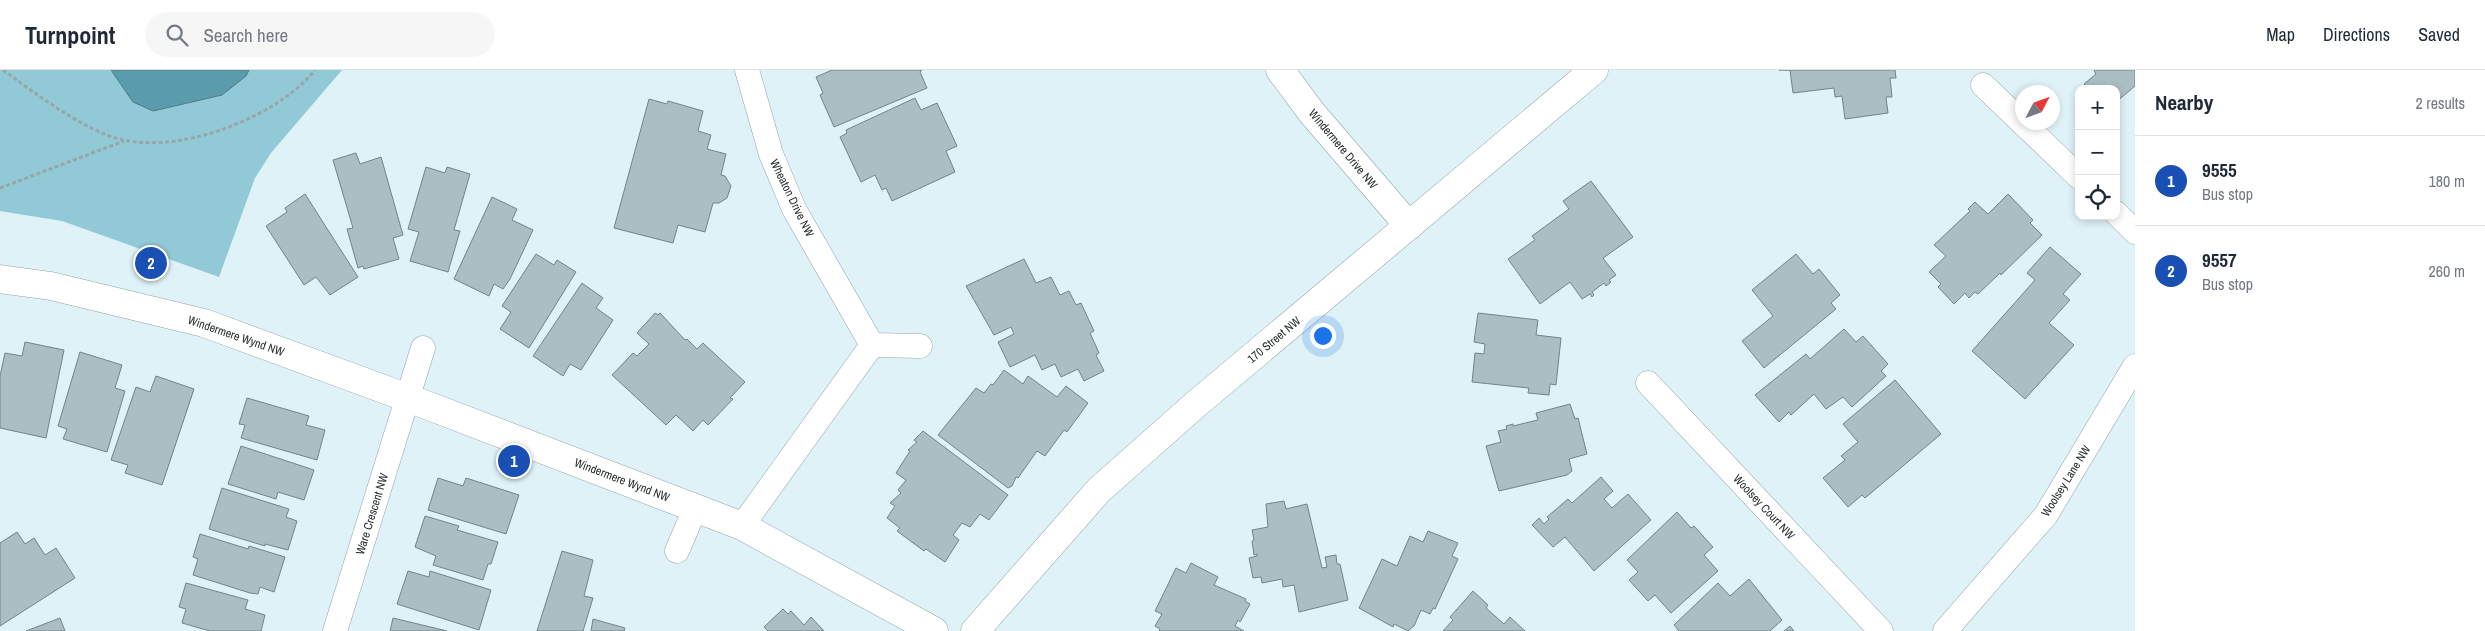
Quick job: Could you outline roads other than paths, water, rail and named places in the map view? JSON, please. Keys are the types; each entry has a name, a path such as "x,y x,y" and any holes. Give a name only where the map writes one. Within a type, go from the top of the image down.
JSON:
{"street":[{"name":"Wheaton Drive NW","path":"746,70 771,154 794,209 872,345"},
{"name":"Windermere Drive NW","path":"1280,70 1312,113 1409,226"},
{"name":"170 Street NW","path":"975,631 1099,490 1195,405 1594,70"},
{"path":"1983,85 2077,175"},
{"path":"2120,218 2135,232"},
{"name":"Windermere Wynd NW","path":"0,280 51,286 204,323 408,398 742,526 934,631"},
{"path":"742,526 872,345 920,346"},
{"path":"408,398 423,348"},
{"name":"Woolsey Lane NW","path":"1945,631 2046,515 2135,366"},
{"name":"Woolsey Court NW","path":"1648,383 1881,631"},
{"name":"Ware Crescent NW","path":"335,631 408,398"},
{"path":"677,551 695,509"}],"place":[{"name":"9557","path":"151,263"},
{"name":"9555","path":"514,461"}]}
